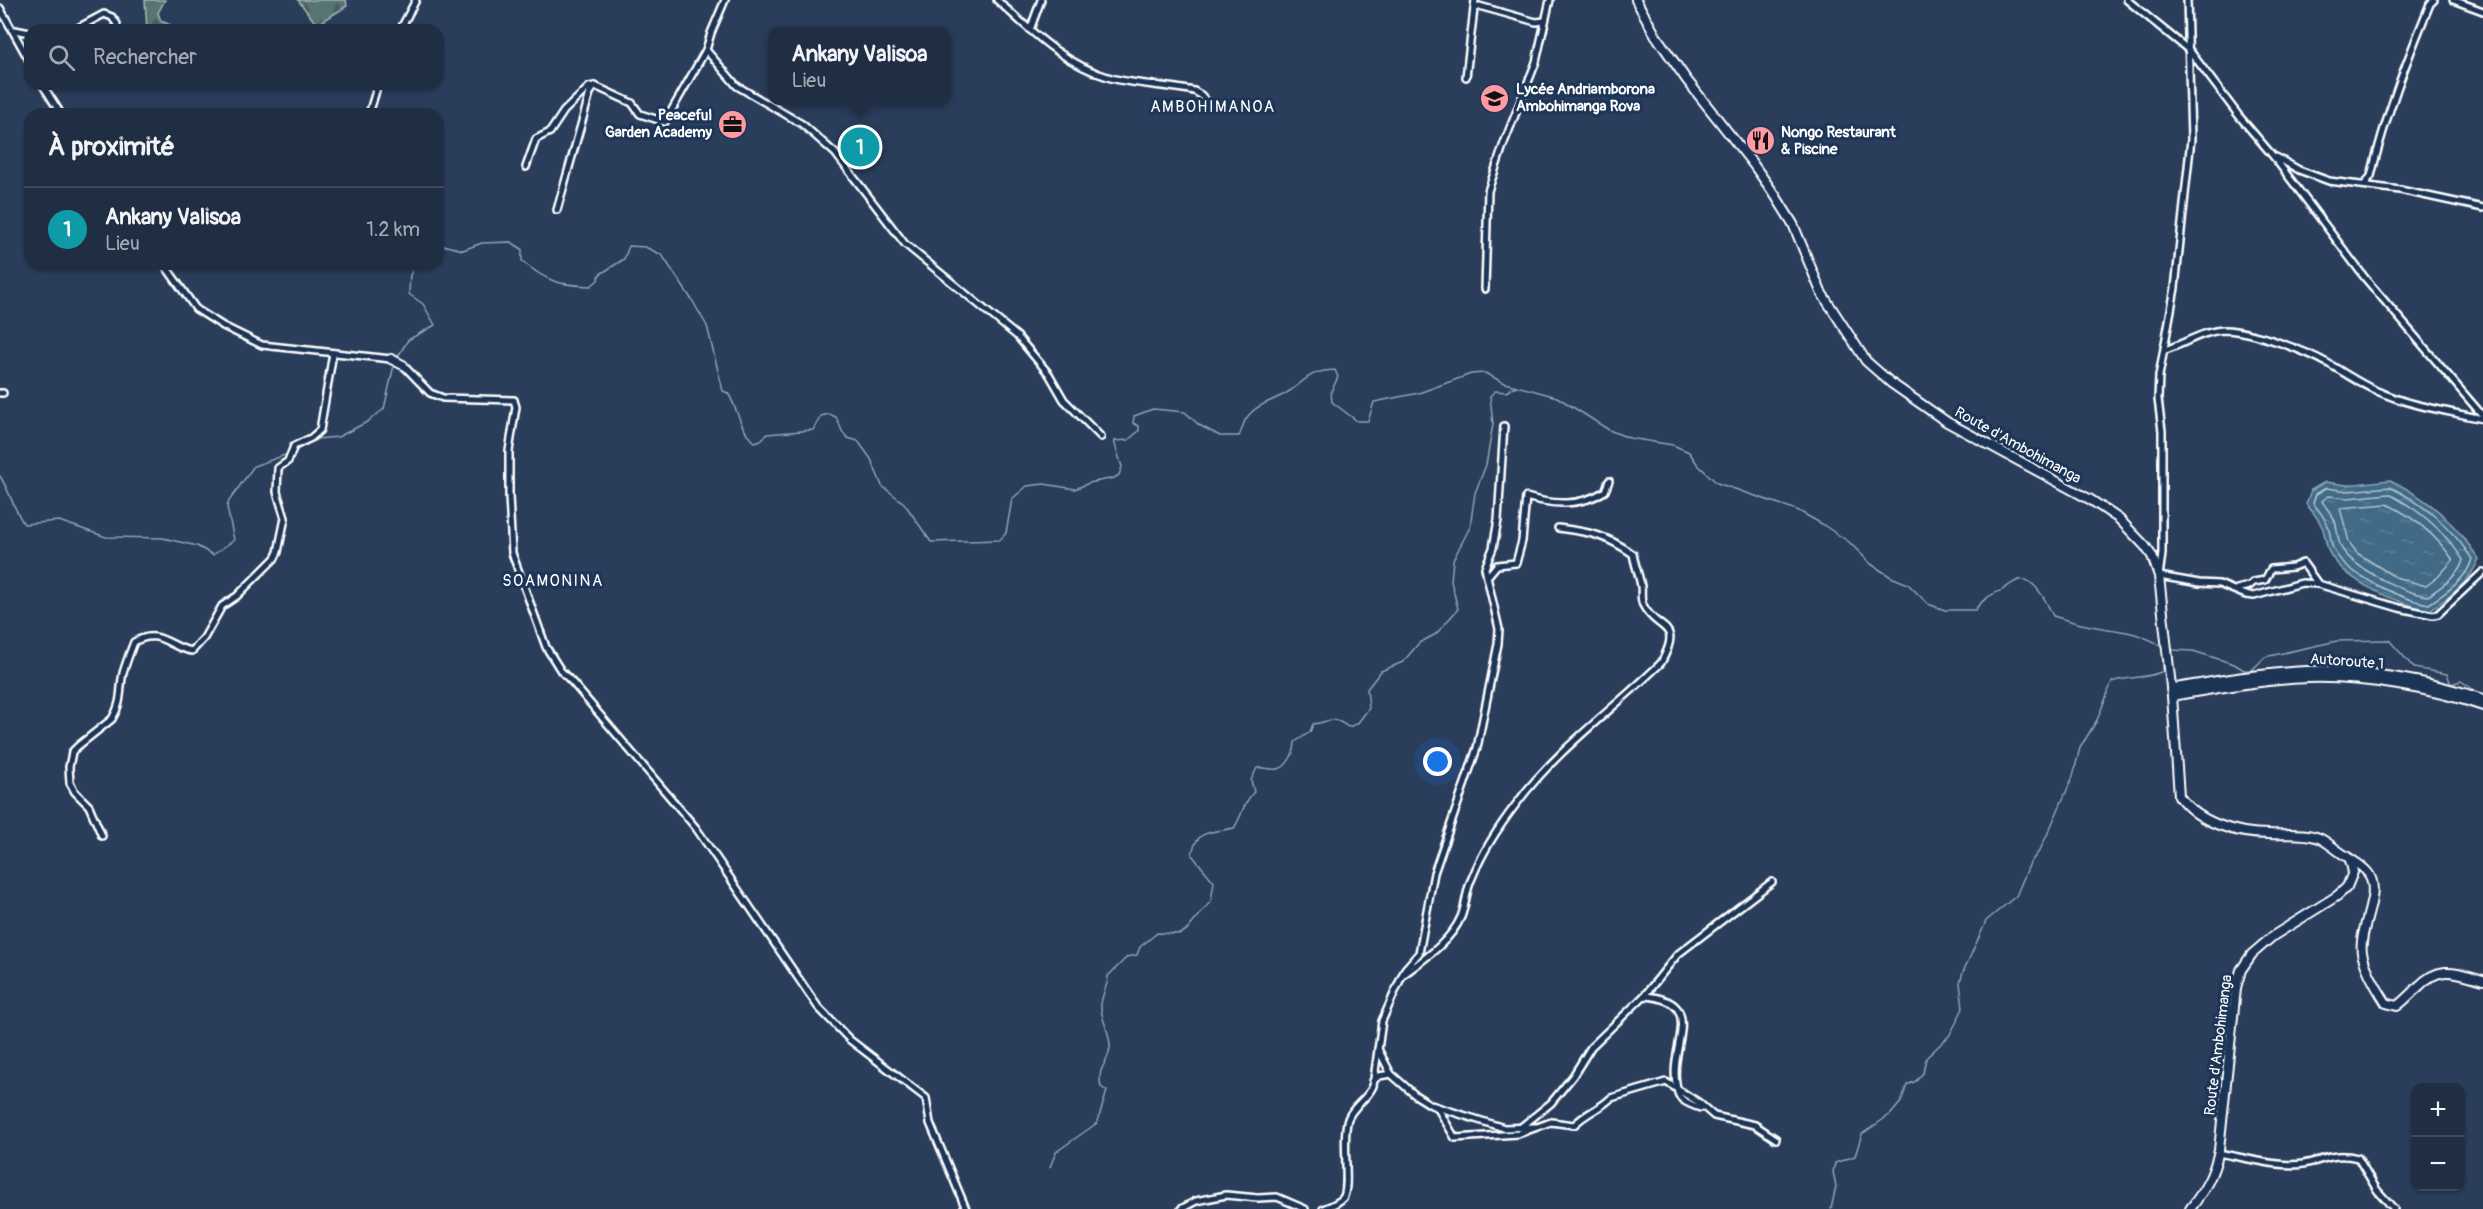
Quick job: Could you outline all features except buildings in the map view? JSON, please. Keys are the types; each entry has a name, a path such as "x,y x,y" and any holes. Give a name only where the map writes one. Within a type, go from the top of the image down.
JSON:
{"street":[{"path":"403,24 416,0"},
{"path":"526,167 536,139 550,132 564,111 589,87 595,86 632,103 640,114 665,122 706,50 725,0"},
{"path":"997,0 1030,30 1078,66 1114,79 1194,91 1201,94 1208,103"},
{"path":"1030,30 1041,0"},
{"path":"1467,77 1475,0"},
{"path":"1485,289 1488,191 1504,142 1536,62 1550,0"},
{"name":"Route d'Ambohimanga","path":"1636,0 1662,45 1781,204 1793,224 1821,292 1866,361 1891,383 1947,422 2091,500 2119,519 2145,546 2159,576 2179,796 2187,808 2206,820 2230,828 2265,834 2318,838 2366,871"},
{"path":"2127,0 2190,51 2365,278 2483,418"},
{"path":"2187,0 2191,139 2175,288 2159,376 2158,399 2162,431 2162,554 2159,576 2220,584 2254,596 2302,583 2318,584 2399,608 2433,615 2438,614 2483,572"},
{"path":"2365,184 2371,176 2379,143 2413,44 2433,0"},
{"path":"2453,0 2483,11"},
{"path":"1474,9 1479,6 1536,21 1545,21"},
{"path":"0,8 15,30 24,49"},
{"path":"86,24 104,15 112,17 117,24"},
{"path":"15,30 24,32"},
{"path":"706,50 737,86 768,104"},
{"path":"557,210 590,93 595,86"},
{"path":"46,90 58,108"},
{"path":"371,108 376,90"},
{"path":"770,105 802,123 835,153 906,244 1017,336 1049,374 1064,400 1101,437"},
{"path":"2273,156 2299,170 2329,181 2365,184 2483,208"},
{"path":"168,270 196,309 245,338 262,345 391,359 403,365 430,393 443,398 514,400 516,407 510,451 508,496 511,547 514,563 546,647 561,671 696,828 810,998 850,1040 926,1098 930,1123 966,1209"},
{"path":"2165,350 2209,332 2226,330 2240,332 2275,341 2326,362 2375,391 2398,400 2483,418"},
{"path":"102,836 89,807 70,783 69,767 72,752 112,719 116,713 122,694 123,673 134,642 149,636 159,637 192,651 204,638 222,606 237,596 275,558 285,518 277,492 278,468 288,460 294,446 311,438 320,430 333,353"},
{"path":"1323,1209 1335,1205 1345,1193 1345,1130 1353,1108 1370,1094 1382,1021 1401,975 1419,953 1434,873 1477,748 1480,724 1495,662 1499,629 1485,568 1493,548 1498,520 1504,426"},
{"path":"1487,577 1497,565 1516,563 1522,541 1526,497 1549,504 1587,500 1605,491 1609,481"},
{"path":"1401,975 1439,947 1457,923 1461,917 1473,875 1517,802 1558,756 1661,663 1669,649 1668,631 1651,616 1642,604 1633,554 1603,536 1589,531 1558,528"},
{"path":"2237,589 2265,580 2271,569 2293,567 2299,563 2307,567 2318,584"},
{"name":"Autoroute 1","path":"2171,693 2230,678 2332,671 2407,680 2483,699"},
{"name":"Autoroute 1","path":"2171,693 2231,685 2332,678 2406,687 2483,706"},
{"path":"2350,859 2353,865 2352,878"},
{"path":"2366,871 2372,880 2373,894 2362,933 2362,954 2378,991 2386,1003 2397,1006 2436,972 2455,972 2483,980"},
{"name":"Route d'Ambohimanga","path":"2190,1209 2206,1188 2218,1153 2236,988 2241,970 2252,954 2273,936 2337,896 2347,887 2356,873 2366,871"},
{"path":"1520,1128 1551,1103 1573,1076 1591,1047 1644,996 1678,954 1772,882"},
{"path":"1644,996 1670,1000 1676,1005 1682,1026 1675,1075 1678,1095 1713,1116 1755,1125 1776,1139"},
{"path":"1378,1049 1391,1074 1415,1095 1437,1107 1504,1128 1536,1127 1551,1122 1574,1125 1588,1112 1611,1098 1661,1083 1668,1083 1677,1089"},
{"path":"1373,1081 1379,1076 1391,1074"},
{"path":"1437,1107 1455,1138 1511,1135 1529,1132 1536,1127"},
{"path":"2218,1153 2283,1164 2302,1164 2336,1155 2358,1158 2378,1190 2394,1209"},
{"path":"1181,1209 1196,1202 1226,1195 1277,1197 1305,1209"}],"green space":[{"path":"145,0 165,0 158,13 161,21 168,24 147,24"},
{"path":"298,0 346,0 347,6 316,24"}],"water":[{"path":"2390,480 2430,504 2460,534 2479,559 2465,582 2430,610 2403,603 2375,591 2349,574 2330,554 2321,524 2306,504 2311,490 2325,482 2347,485"}],"waterway":[{"path":"444,245 463,250 482,243 511,242 522,249 522,261 539,274 554,281 580,286 591,286 598,280 599,275 624,259 629,246 645,247 662,255 707,326 723,391 728,393 750,437 755,442 767,434 813,430 821,416 829,414 836,417 843,433 848,438 858,441 871,459 882,486 904,503 931,542 1000,540 1006,533 1012,499 1027,486 1044,484 1075,489 1089,483 1114,478 1119,475 1122,467 1114,441 1128,440 1139,431 1139,426 1133,423 1134,416 1153,409 1185,412 1199,425 1220,436 1239,436 1245,421 1253,411 1289,392 1317,373 1335,370 1338,377 1331,392 1332,402 1357,421 1368,421 1374,402 1419,393 1471,374 1485,373 1502,382 1557,397 1609,430 1629,438 1673,445 1689,452 1698,465 1717,483 1797,510 1822,524 1849,542 1871,564 1891,577 1908,584 1928,604 1945,610 1975,610 1990,596 2019,580 2025,580 2040,592 2053,616 2134,634 2163,647"},
{"path":"397,358 408,340 435,325 423,304 409,294 410,275 413,270"},
{"path":"295,451 316,439 338,437 367,422 384,409 394,365"},
{"path":"1050,1167 1056,1152 1097,1123 1107,1091 1101,1087 1100,1074 1110,1046 1101,1008 1108,976 1127,957 1137,955 1140,947 1157,933 1180,934 1188,929 1211,901 1214,882 1192,855 1197,840 1207,833 1234,828 1247,800 1254,792 1251,780 1257,768 1275,769 1284,766 1294,750 1295,742 1310,732 1313,724 1332,720 1348,727 1357,724 1369,708 1367,689 1381,671 1403,662 1419,643 1436,634 1458,609 1451,581 1453,560 1470,527 1475,493 1486,465 1493,424 1490,396 1495,391 1506,392 1516,386"},
{"path":"0,476 24,524 59,521 106,537 163,538 197,546 213,555 234,540 227,507 254,466 288,454"},
{"path":"2171,650 2193,651 2234,664 2244,670 2252,670 2265,657 2337,641 2389,640 2414,668 2447,674 2451,684 2461,681 2480,694"},
{"path":"1831,1209 1836,1186 1833,1172 1835,1163 1855,1156 1862,1134 1891,1114 1901,1102 1907,1085 1916,1081 1923,1073 1926,1058 1949,1036 1956,1023 1963,1008 1960,983 1963,972 1986,921 2016,896 2030,863 2040,850 2052,824 2073,776 2080,748 2097,720 2112,682 2163,671 2163,650"}],"place":[{"name":"Lycée Andriamborona Ambohimanga Rova","path":"1495,98"},
{"name":"Peaceful Garden Academy","path":"733,124"},
{"name":"Nongo Restaurant & Piscine","path":"1760,141"},
{"name":"Ankany Valisoa","path":"860,147"}],"district":[{"name":"AMBOHIMANOA","path":"1213,106"},
{"name":"SOAMONINA","path":"553,580"}]}
